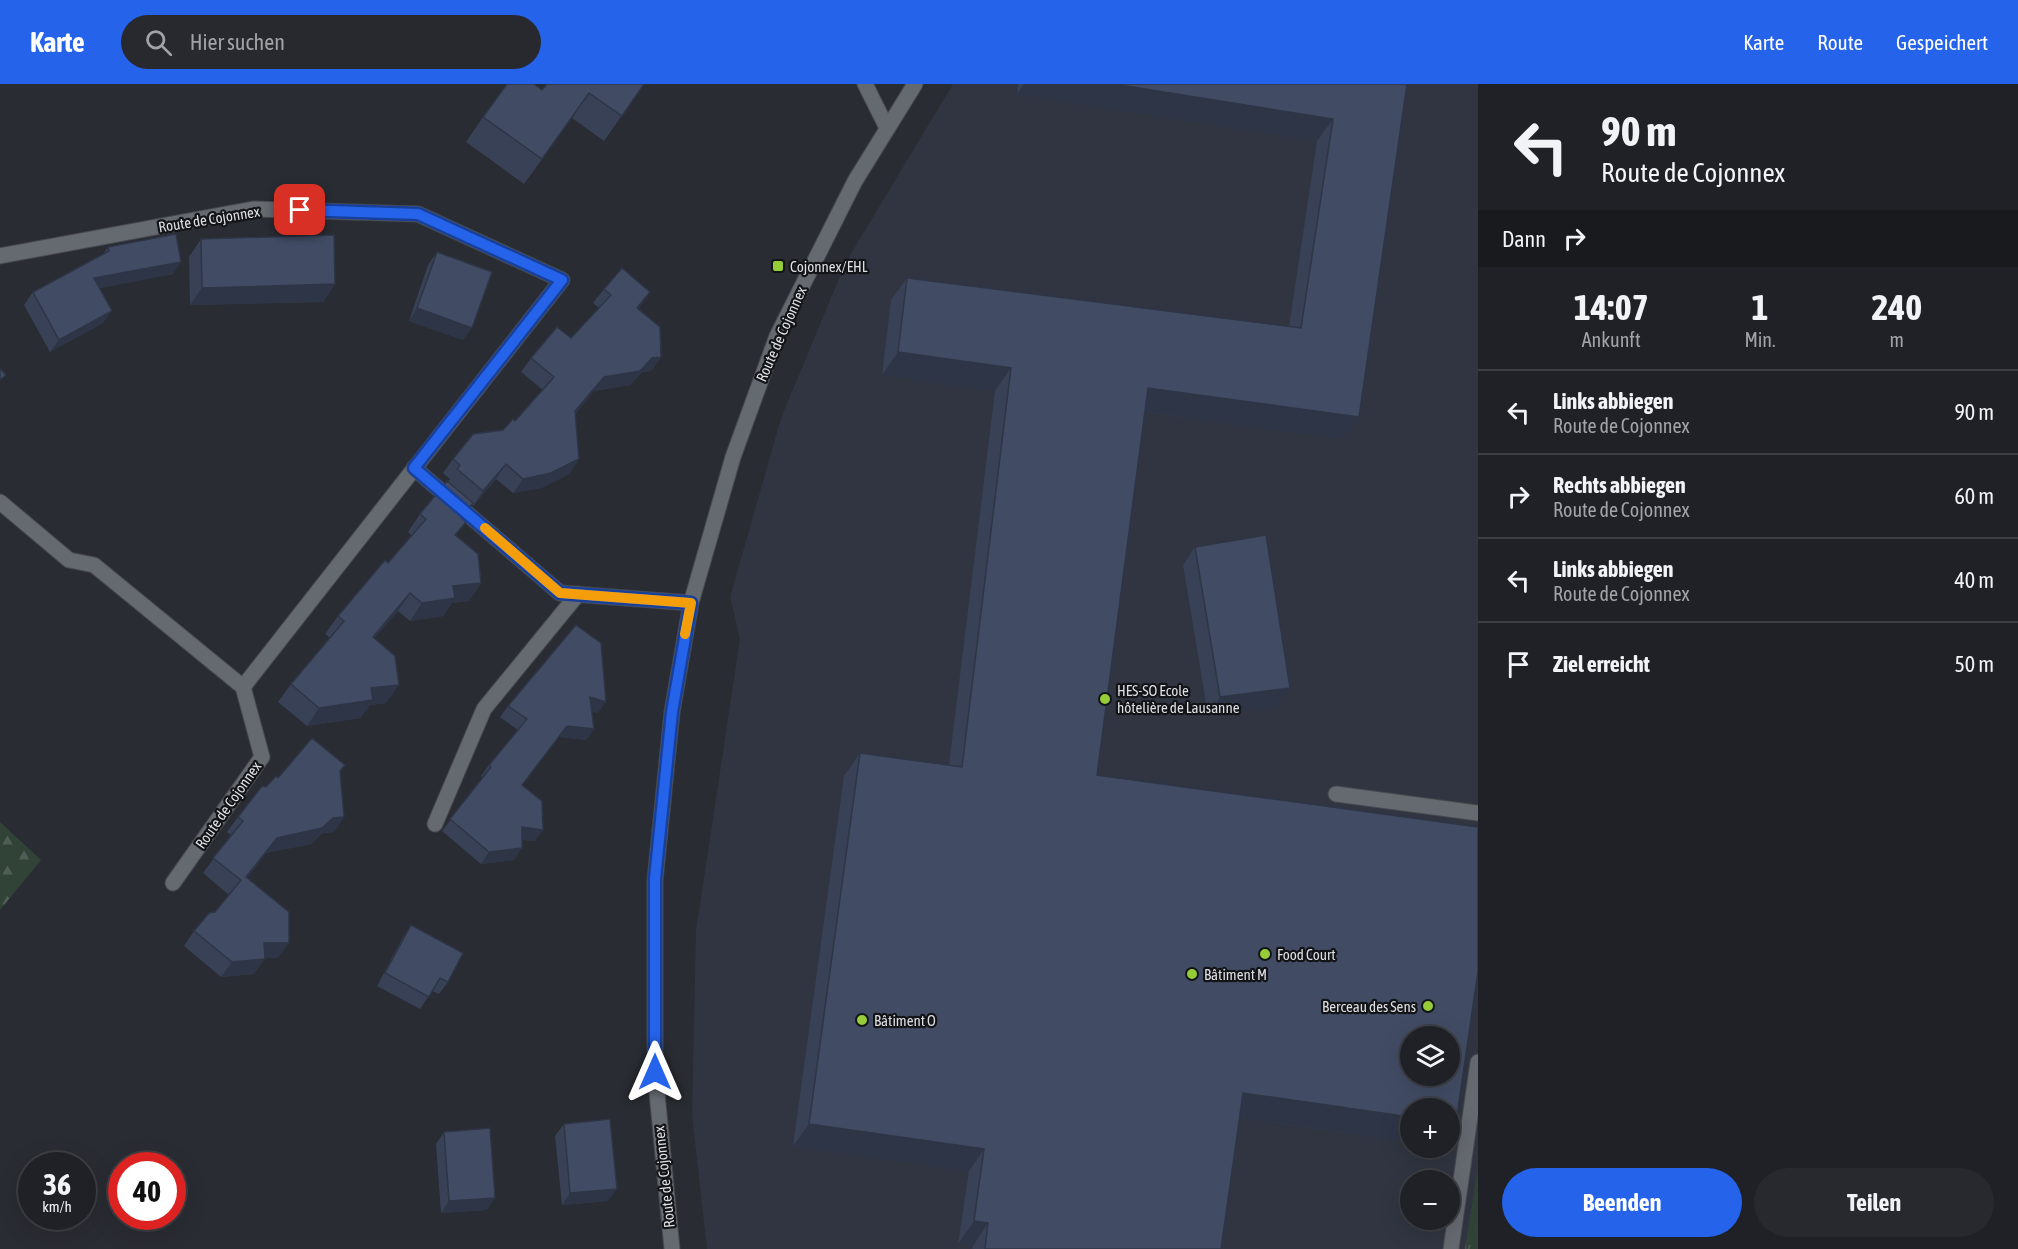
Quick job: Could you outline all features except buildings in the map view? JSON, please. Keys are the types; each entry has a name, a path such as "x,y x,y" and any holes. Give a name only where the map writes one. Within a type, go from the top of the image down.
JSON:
{"street":[{"path":"865,84 887,128"},
{"name":"Route de Cojonnex","path":"672,1249 655,1072 655,879 672,712 691,603 733,457 777,336 855,180 915,84"},
{"name":"Route de Cojonnex","path":"0,256 253,209 418,214 562,280 243,687 262,757 173,883"},
{"path":"414,468 560,593 691,603"},
{"path":"0,502 69,560 94,565 243,687"},
{"path":"435,824 484,709 578,594"},
{"path":"1336,794 1478,813"},
{"path":"1451,1249 1478,1062"}],"shaded area":[{"name":"HES-SO Ecole hôtelière de Lausanne","path":"953,84 1478,84 1478,1249 707,1249 692,1115 696,931 740,639 730,597 781,418 846,262"}],"green space":[{"path":"0,822 41,860 0,910"},
{"path":"1478,1168 1478,1249 1465,1249"}],"slow traffic":[{"path":"485,528 560,593 691,603 685,634"}],"place":[{"name":"Cojonnex/EHL","path":"778,266"},
{"name":"HES-SO Ecole hôtelière de Lausanne","path":"1105,699"},
{"name":"Food Court","path":"1265,954"},
{"name":"Bâtiment M","path":"1192,974"},
{"name":"Berceau des Sens","path":"1428,1006"},
{"name":"Bâtiment O","path":"862,1020"}],"route":[{"path":"300,210 418,214 562,280 414,468 560,593 691,603 672,712 655,879 655,1072"}]}
